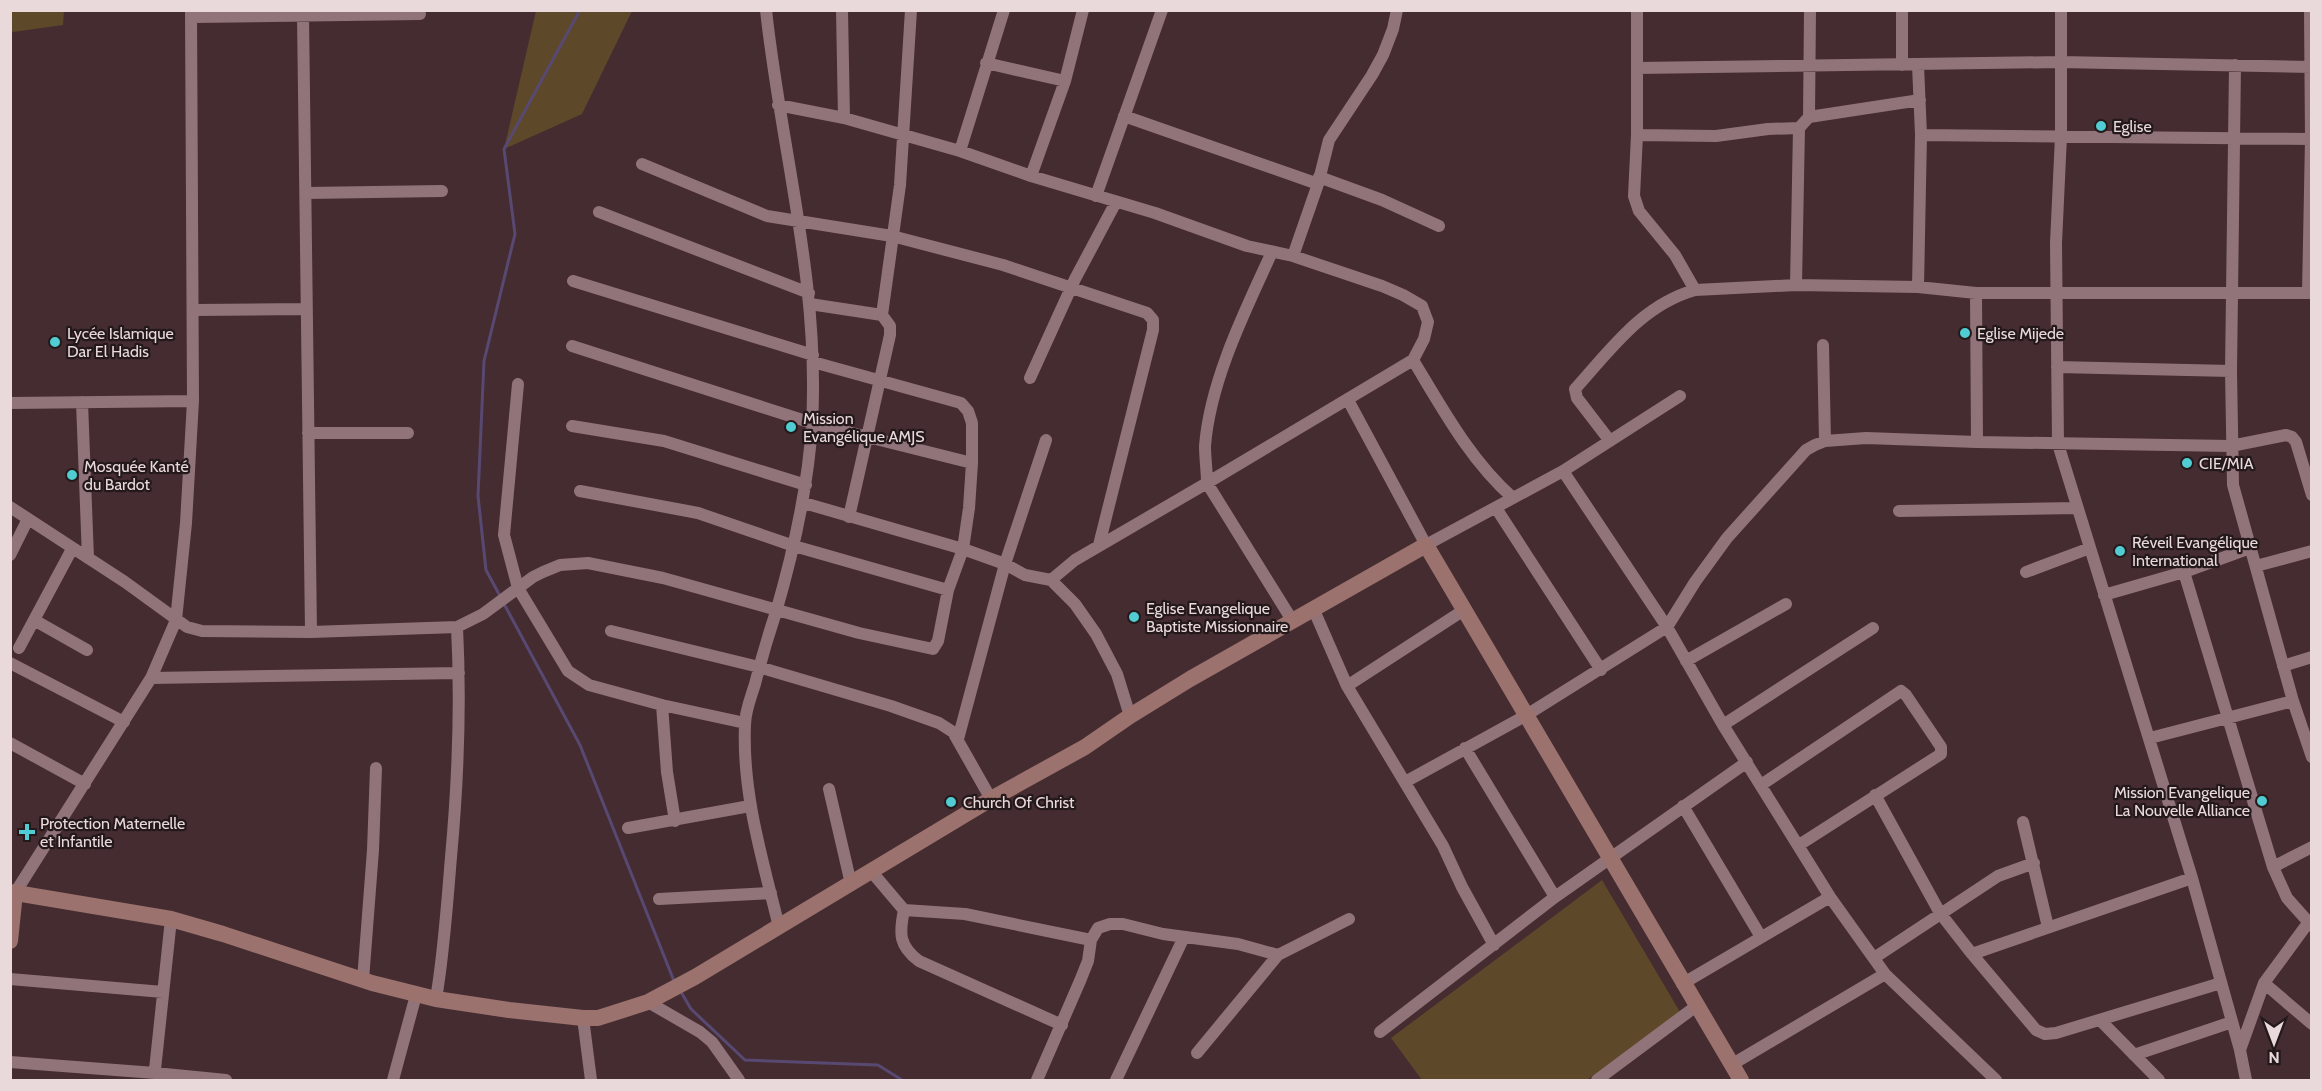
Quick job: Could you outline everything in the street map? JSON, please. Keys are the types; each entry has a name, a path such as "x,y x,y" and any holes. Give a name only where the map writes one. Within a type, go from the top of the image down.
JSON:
{"street":[{"path":"766,10 778,105 800,222 813,359 812,423 804,503 745,723 750,806 779,927"},
{"path":"842,10 844,118"},
{"path":"882,315 900,185 911,10"},
{"path":"960,151 1004,10"},
{"path":"1031,176 1065,81 1083,10"},
{"path":"1096,196 1162,10"},
{"path":"1293,256 1319,180 1329,140 1383,55 1393,29 1397,10"},
{"path":"1637,10 1637,135 1633,189 1636,204 1639,211 1675,255 1695,290"},
{"path":"1809,117 1810,10"},
{"path":"1902,10 1902,65"},
{"path":"2061,10 2061,135 2056,243 2058,444 2192,878 2240,1050 2246,1080"},
{"path":"1610,441 1577,398 1575,389 1643,317 1661,303 1695,290 1796,285 1918,287 1976,293 2310,293 2310,10"},
{"path":"10,941 13,892 85,784 151,678 177,620 186,522 193,401 191,14 420,14"},
{"path":"303,15 311,632"},
{"path":"1637,68 2060,62 2311,67"},
{"path":"986,63 1065,81"},
{"path":"1918,65 1921,135 1918,287"},
{"path":"2235,65 2231,371 2233,485 2293,701 2309,741 2312,757"},
{"path":"1796,285 1799,128 1809,117 1920,100"},
{"path":"778,105 844,118 960,151 1031,176 1272,252 1293,256 1382,286 1422,306 1428,321 1424,339 1413,360 1075,560 1051,580"},
{"path":"1124,116 1382,200 1439,226"},
{"path":"1637,135 1716,136 1768,129 1799,128"},
{"path":"1921,135 2311,139"},
{"path":"642,164 766,216 892,236 1003,265 1147,313 1154,325 1100,545"},
{"path":"306,194 442,191"},
{"path":"1030,378 1071,289 1116,202"},
{"path":"599,212 809,298 882,315 890,326 890,335 849,517"},
{"path":"1272,252 1221,373 1206,435 1207,483 1292,620"},
{"path":"10,507 187,627 202,631 311,632 457,627 483,614 533,577 560,565 588,563 663,578 930,650 936,646 948,590 963,549 972,463 972,423 968,411 961,403 813,359 573,281"},
{"path":"1976,293 1977,442"},
{"path":"194,310 306,309"},
{"path":"1823,345 1825,441"},
{"path":"573,346 812,423 972,463"},
{"path":"1413,360 1470,452 1513,498"},
{"path":"2056,367 2231,371"},
{"path":"518,384 504,535 518,588 568,671 589,685 662,705 745,723"},
{"path":"13,892 171,919 416,995 583,1018 598,1018 648,1002 779,927 991,799 1085,747 1130,716 1292,620 1563,471 1680,396"},
{"path":"1348,400 1426,545 1525,716 1610,856 1695,1007 1741,1080"},
{"path":"10,403 193,401"},
{"path":"82,402 88,558"},
{"path":"572,426 664,441 806,485"},
{"path":"308,433 408,433"},
{"path":"1405,782 1525,716 1667,627 1695,582 1727,538 1806,450 1825,441 1866,438 2231,446 2277,436 2292,436 2296,442 2312,495"},
{"path":"958,739 1005,564 1046,440"},
{"path":"1563,471 1667,627 1724,725 1830,897 1885,974 1996,1080"},
{"path":"580,491 698,513 794,546 948,590"},
{"path":"804,503 963,549 1005,564 1025,575 1051,580 1075,604 1096,634 1116,674 1130,716"},
{"path":"1496,508 1601,670"},
{"path":"1899,511 2077,508"},
{"path":"10,555 28,519"},
{"path":"2026,572 2090,548"},
{"path":"2104,595 2184,572 2250,548"},
{"path":"19,648 72,549"},
{"path":"2256,566 2312,551"},
{"path":"2184,572 2273,867 2287,898 2310,924 2264,983 2240,1050"},
{"path":"1686,661 1786,604"},
{"path":"1313,608 1347,686 1443,846 1494,945"},
{"path":"1347,686 1464,610"},
{"path":"34,620 87,650"},
{"path":"436,999 443,955 457,789 459,673 457,627"},
{"path":"1724,725 1873,628"},
{"path":"610,631 759,667 891,706 939,723 953,732 958,739 991,799"},
{"path":"2283,666 2312,657"},
{"path":"10,663 124,722"},
{"path":"151,678 459,673"},
{"path":"1761,785 1901,691 1904,692 1942,751 1941,754 1799,845"},
{"path":"2150,738 2293,701"},
{"path":"662,705 667,772 675,820"},
{"path":"10,743 85,784"},
{"path":"1465,748 1555,897"},
{"path":"1380,1032 1610,856 1747,762"},
{"path":"363,980 374,850 376,768"},
{"path":"829,789 851,884"},
{"path":"1875,795 1940,913 2036,1030 2045,1034 2056,1033 2222,983"},
{"path":"628,828 750,806"},
{"path":"1683,806 1761,937"},
{"path":"2023,822 2048,927"},
{"path":"2273,867 2312,847"},
{"path":"1874,958 1998,876 2034,863"},
{"path":"871,871 904,910 902,941 908,953 919,961 1062,1025"},
{"path":"1972,954 2192,878"},
{"path":"659,899 771,893"},
{"path":"1682,984 1830,897"},
{"path":"904,910 965,914 1091,940"},
{"path":"155,1076 171,919"},
{"path":"1197,1053 1278,955 1349,919"},
{"path":"1037,1080 1088,961 1091,940 1098,928 1110,924 1123,924 1184,937 1238,945 1278,955"},
{"path":"1116,1080 1184,937"},
{"path":"1731,1065 1885,974"},
{"path":"10,979 163,992"},
{"path":"2264,983 2312,1024"},
{"path":"393,1080 416,995"},
{"path":"648,1002 700,1032 712,1042 739,1080"},
{"path":"1597,1080 1695,1007"},
{"path":"583,1018 591,1080"},
{"path":"2100,1020 2159,1080"},
{"path":"2134,1055 2232,1022"},
{"path":"10,1062 155,1076 226,1080"}],"shaded area":[{"path":"10,11 64,11 63,25 13,32"},
{"path":"536,11 632,11 582,114 504,149"},
{"path":"1602,880 1680,1012 1587,1080 1422,1080 1391,1038"}],"waterway":[{"path":"500,596 486,570 478,496 484,361 515,234 504,149 580,10"},
{"path":"503,602 580,745 674,981"},
{"path":"681,992 691,1009 745,1060 878,1065 902,1080"}],"place":[{"name":"Eglise","path":"2101,126"},
{"name":"Eglise Mijede","path":"1965,333"},
{"name":"Lycée Islamique Dar El Hadis","path":"55,342"},
{"name":"Mission Evangélique AMJS","path":"791,427"},
{"name":"CIE/MIA","path":"2187,463"},
{"name":"Mosquée Kanté du Bardot","path":"72,475"},
{"name":"Réveil Evangélique International","path":"2120,551"},
{"name":"Eglise Evangelique Baptiste Missionnaire","path":"1134,617"},
{"name":"Mission Evangelique La Nouvelle Alliance","path":"2262,801"},
{"name":"Church Of Christ","path":"951,802"},
{"name":"Protection Maternelle et Infantile","path":"27,832"}]}
